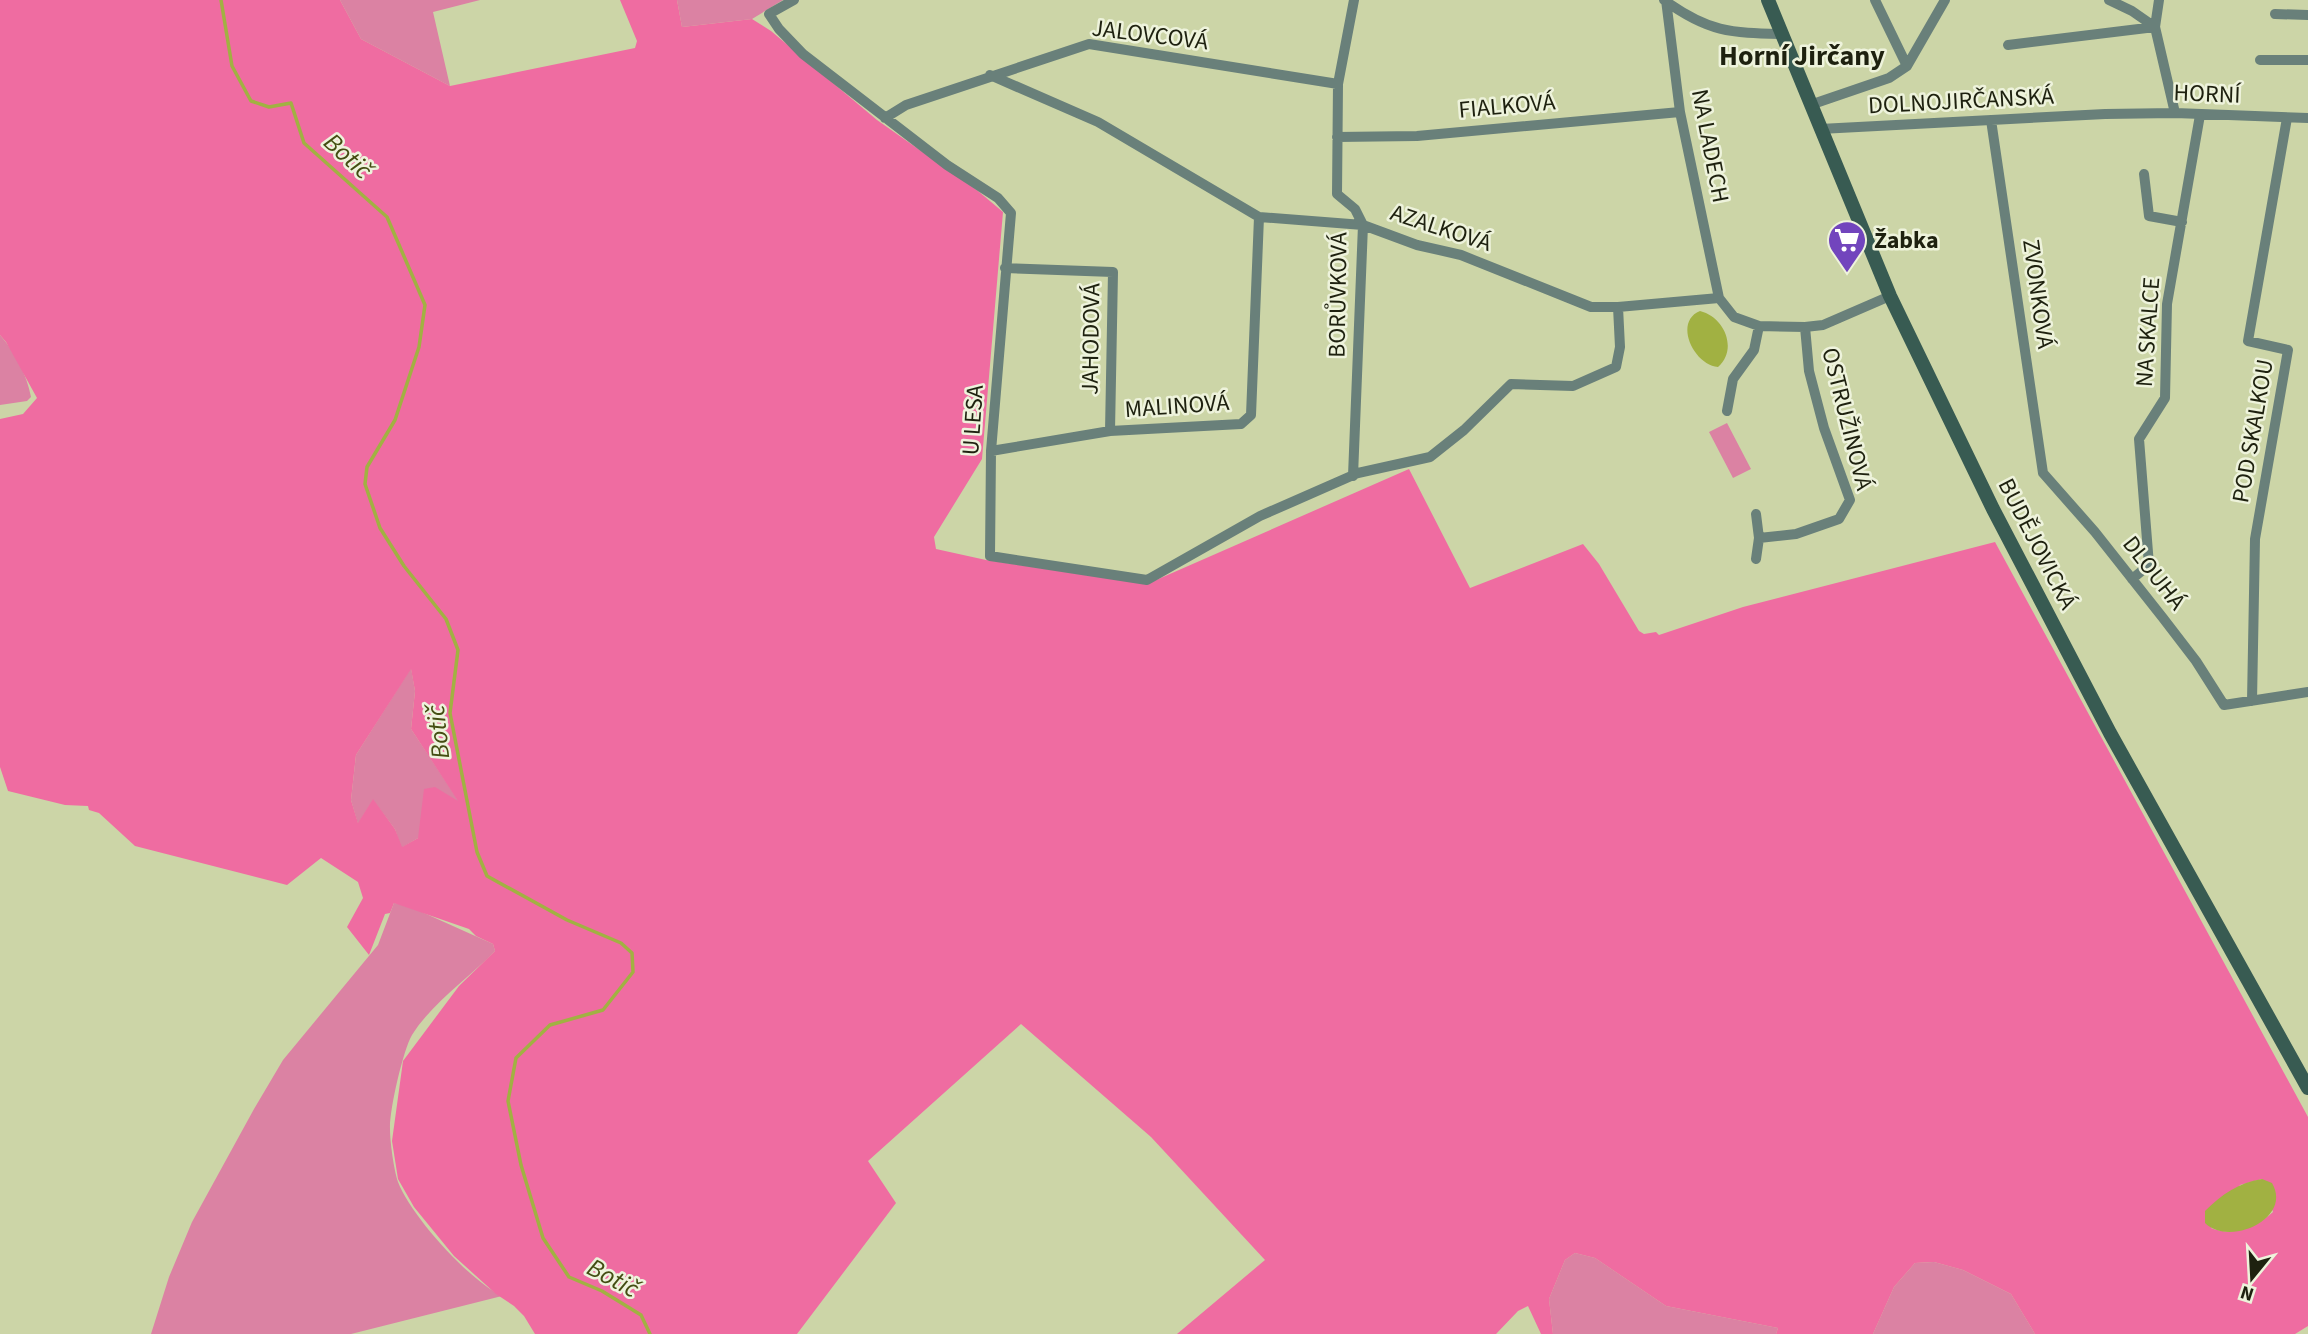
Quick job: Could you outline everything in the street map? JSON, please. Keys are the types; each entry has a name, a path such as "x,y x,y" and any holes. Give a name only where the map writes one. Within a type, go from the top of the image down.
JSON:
{"main road":[{"name":"BUDĚJOVICKÁ","path":"1768,0 1890,296 1993,509 2110,733 2308,1088"}],"street":[{"name":"U LESA","path":"794,0 769,14 803,54 947,165 998,198 1011,213 991,451 990,556 1147,580 1260,516 1353,476"},
{"name":"BORŮVKOVÁ","path":"1353,476 1363,225 1355,209 1337,194 1338,84 1354,0"},
{"path":"1665,0 1711,27 1732,33 1782,34"},
{"name":"NA LADECH","path":"1665,0 1680,112 1719,298"},
{"path":"1875,0 1908,66"},
{"path":"1810,105 1889,78 1908,66 1945,0"},
{"path":"2109,0 2132,11 2155,27"},
{"path":"2159,0 2155,27 2175,113"},
{"path":"2275,14 2308,15"},
{"path":"2008,45 2155,27"},
{"name":"JALOVCOVÁ","path":"885,118 906,105 1088,44 1338,84"},
{"path":"2260,60 2308,61"},
{"name":"AZALKOVÁ","path":"990,75 1098,122 1259,217 1363,225 1417,245 1461,254 1591,307 1719,298"},
{"name":"FIALKOVÁ","path":"1338,136 1418,136 1680,112"},
{"name":"HORNÍ","path":"2105,114 2175,113 2308,118"},
{"name":"DOLNOJIRČANSKÁ","path":"1820,129 2105,114"},
{"name":"NA SKALCE","path":"2132,579 2149,565 2139,439 2165,398 2166,304 2200,114"},
{"name":"POD SKALKOU","path":"2252,701 2255,539 2288,350 2248,341 2287,118"},
{"name":"ZVONKOVÁ","path":"1991,120 2043,473"},
{"path":"2144,174 2149,216 2182,222"},
{"name":"MALINOVÁ","path":"991,451 1110,431 1241,424 1251,415 1259,217"},
{"name":"JAHODOVÁ","path":"1005,268 1113,272 1110,431"},
{"path":"1719,298 1734,317 1759,326 1805,327 1823,325 1890,296"},
{"path":"1353,476 1430,457 1464,430 1511,384 1573,386 1616,367 1620,347 1618,307"},
{"path":"1727,411 1733,379 1754,350 1759,326"},
{"name":"OSTRUŽINOVÁ","path":"1759,538 1796,534 1839,519 1850,500 1824,428 1812,383 1805,327"},
{"name":"DLOUHÁ","path":"2043,473 2095,532 2196,661 2224,705 2252,701"},
{"path":"1756,514 1759,538 1756,559"},
{"path":"2252,701 2308,692"}],"shaded area":[{"path":"0,0 340,0 361,39 450,86 635,48 637,41 620,0 677,0 682,27 752,19 771,31 877,120 978,191 1003,212 982,459 934,537 936,549 986,560 1147,584 1409,469 1470,588 1583,544 1599,564 1639,631 1644,634 1656,632 1659,635 1743,607 1995,542 2308,1117 2308,1326 2295,1334 2035,1334 2011,1294 1963,1270 1934,1262 1915,1263 1894,1287 1873,1334 1776,1334 1778,1328 1666,1306 1595,1258 1575,1253 1565,1260 1549,1299 1553,1334 1541,1334 1528,1306 1518,1311 1496,1334 1177,1334 1265,1260 1151,1137 1021,1024 868,1161 896,1203 797,1334 535,1334 514,1306 496,1294 454,1256 414,1207 398,1179 392,1141 403,1061 459,986 495,951 493,944 476,936 469,929 394,903 390,913 385,914 369,955 347,927 363,898 358,882 321,858 287,885 135,846 99,813 89,810 88,806 65,805 8,791 0,767 0,419 23,414 37,398 0,335","holes":["411,669 415,691 411,729 458,801 435,787 424,789 418,838 402,847 395,829 373,799 358,823 351,800 356,755","2262,1179 2273,1212 2244,1229 2219,1231 2211,1228 2240,1185"]},
{"path":"340,0 480,0 433,12 450,86 361,39"},
{"path":"677,0 783,0 752,19 682,27"},
{"path":"1700,311 1716,320 1726,335 1727,352 1718,367 1701,359 1690,342 1688,324 1692,316"},
{"path":"0,335 23,372 31,397 27,401 0,405"},
{"path":"1727,423 1751,469 1733,478 1709,432"},
{"path":"411,668 415,691 411,729 460,803 418,838 401,848 395,829 373,800 358,824 351,800 356,755"},
{"path":"394,903 404,904 493,944 495,951 440,1002 412,1035 397,1081 390,1129 398,1182 415,1212 458,1262 502,1296 351,1334 151,1334 169,1277 192,1222 254,1109 283,1060 378,945"},
{"path":"2262,1179 2272,1183 2276,1196 2274,1208 2266,1218 2255,1226 2229,1232 2216,1230 2205,1223 2205,1211 2218,1199 2238,1186"},
{"path":"1575,1253 1595,1258 1666,1306 1778,1328 1776,1334 1553,1334 1549,1299 1565,1260"},
{"path":"1934,1262 1963,1270 2011,1294 2035,1334 1873,1334 1894,1287 1915,1263"}],"waterway":[{"name":"Botič","path":"221,0 232,66 251,101 269,107 291,103 304,143 387,217 425,305 419,347 395,420 367,467 365,484 380,528 404,566 446,619 458,650 450,713 477,852 487,876 567,920 621,943 632,953 633,972 603,1010 550,1025 516,1058 508,1101 521,1165 543,1238 569,1277 602,1291 641,1315 650,1334"}],"place":[{"name":"Žabka","path":"1847,274"}],"district":[{"name":"Horní Jirčany","path":"1802,56"}]}
